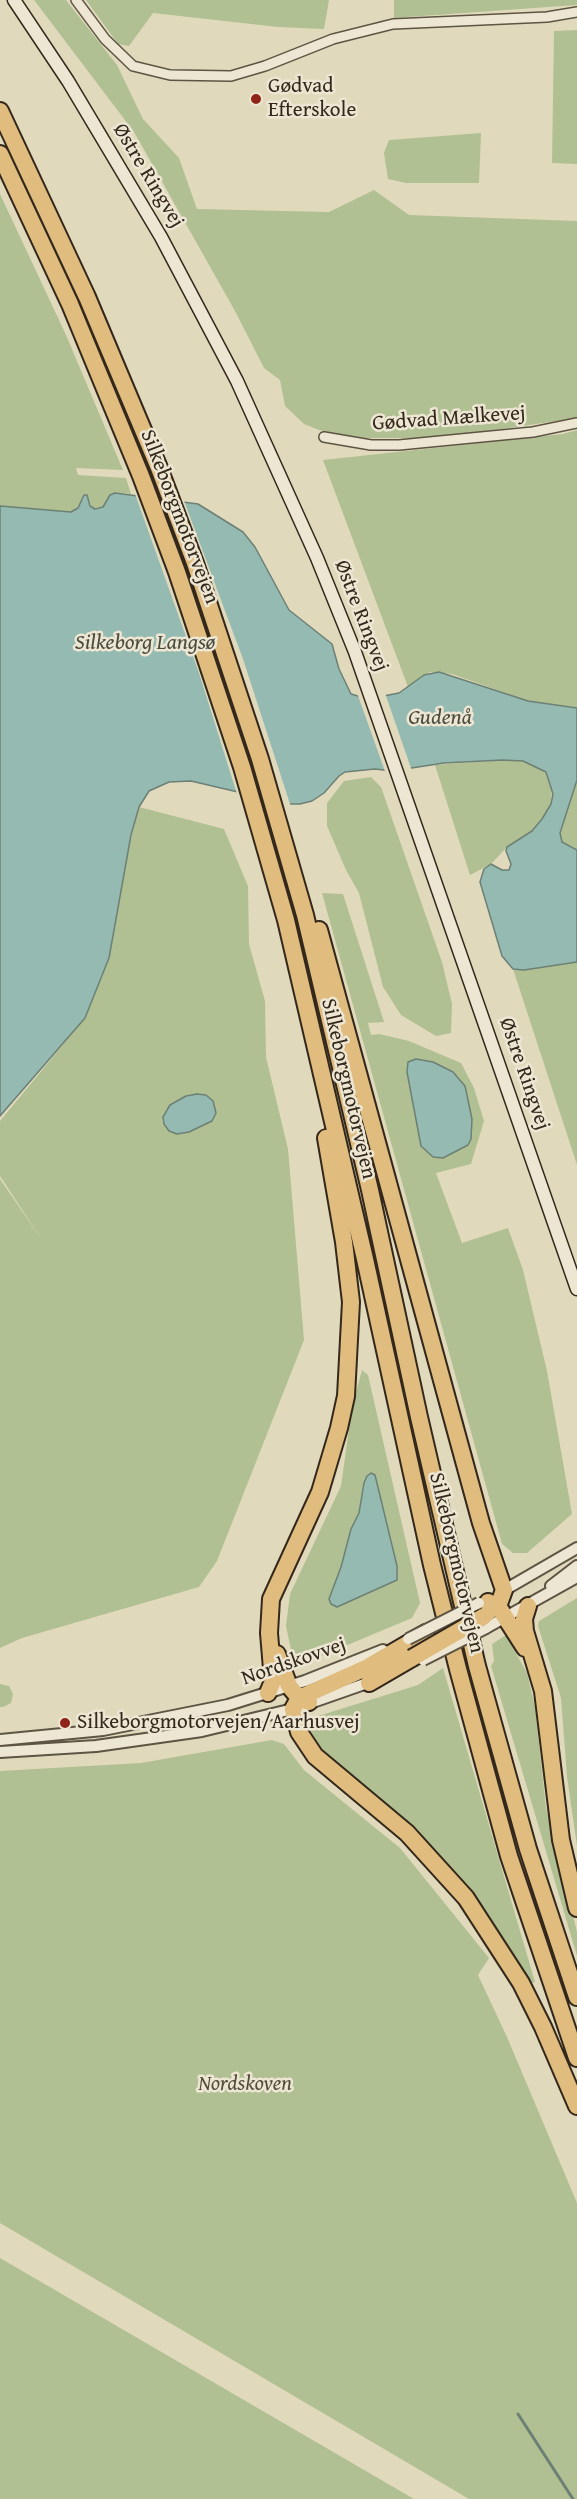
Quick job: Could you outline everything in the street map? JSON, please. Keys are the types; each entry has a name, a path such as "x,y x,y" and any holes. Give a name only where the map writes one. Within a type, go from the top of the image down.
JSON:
{"highway":[{"name":"Silkeborgmotorvejen","path":"0,111 54,222 120,373 195,563 260,759 302,869 421,1428 474,1655 528,1849 577,1997"},
{"name":"Silkeborgmotorvejen","path":"0,154 102,381 177,572 211,669 286,920 365,1259 432,1565 458,1670 509,1856 577,2058"},
{"path":"310,914 481,1523 491,1609 535,1664"},
{"path":"268,1693 273,1681 269,1634 271,1599 320,1492 339,1428 349,1364 351,1302 344,1242 295,963"},
{"path":"528,1606 524,1619 525,1631 545,1706 561,1840 577,1908"},
{"path":"299,1699 368,1666 411,1651 491,1609"},
{"path":"369,1683 411,1651 444,1621"},
{"path":"269,1634 299,1699 299,1732 315,1755 407,1833 466,1898 521,1983 577,2106"}],"main road":[{"name":"Østre Ringvej","path":"14,0 68,81 165,244 237,381 317,558 355,652 577,1289"}],"street":[{"path":"76,0 105,39 133,66 170,75 231,76 265,66 333,39 393,24 547,17 577,12"},
{"name":"Gødvad Mælkevej","path":"324,437 371,445 399,445 533,432 577,423"},
{"path":"491,1609 577,1548"},
{"path":"528,1606 577,1566"},
{"path":"444,1621 491,1609 528,1606 577,1577"},
{"name":"Nordskovvej","path":"0,1752 144,1741 202,1731 299,1699 369,1683"},
{"name":"Nordskovvej","path":"0,1740 103,1730 199,1711 268,1693 299,1699"}],"green space":[{"path":"34,0 66,0 117,65 143,119 179,158 197,209 329,212 374,190 409,215 577,221 577,418 481,432 417,438 355,438 319,430 304,424 285,406 280,380 264,368 235,311 134,132"},
{"path":"86,0 329,0 324,29 278,27 153,13 129,46 118,44"},
{"path":"394,0 577,0 577,5 394,18"},
{"path":"577,30 577,164 552,163 554,31"},
{"path":"481,133 479,183 406,183 388,179 384,153 389,140"},
{"path":"0,194 66,335 123,470 76,468 78,475 126,478 131,494 122,493 103,507 92,508 87,495 84,495 78,508 71,512 0,506"},
{"path":"577,430 577,708 528,701 452,674 430,672 408,687 323,460 563,434"},
{"path":"502,760 523,761 546,772 552,786 551,804 532,831 507,847 491,864 470,875 435,765"},
{"path":"371,777 381,787 442,962 452,1004 451,1033 436,1036 401,1015 383,987 359,893 346,870 327,826 327,803 344,781"},
{"path":"577,780 577,850 562,842 560,833"},
{"path":"139,807 224,829 248,886 249,944 265,1001 266,1057 288,1149 304,1340 217,1561 199,1587 22,1638 0,1648 0,1179 42,1240 0,1176 0,1121 85,1018"},
{"path":"322,893 343,894 384,1022 368,1023 371,1035 379,1034 409,1041 461,1063 474,1088 484,1121 471,1164 436,1173 462,1243 508,1228 523,1270 547,1371 572,1514 527,1553 513,1553 502,1544"},
{"path":"577,962 577,1165 513,969 524,970"},
{"path":"362,1370 368,1375 420,1603 412,1618 302,1664 291,1650 286,1626 290,1594 341,1486 352,1407","holes":["375,1475 397,1566 397,1580 329,1599 341,1567 351,1529 359,1513 367,1476"]},
{"path":"577,1598 577,1846 567,1777 561,1698 538,1626 539,1621"},
{"path":"506,1635 527,1673 535,1706 546,1808 577,1932 577,1956 491,1666 494,1661 492,1644"},
{"path":"443,1668 535,1982 527,1984 483,1908 408,1824 321,1748 310,1730 310,1721 315,1717 418,1685"},
{"path":"0,1684 9,1686 13,1694 11,1703 3,1707 0,1707"},
{"name":"Nordskoven","path":"272,1740 284,1744 304,1770 400,1848 489,1958 478,1975 507,2037 577,2203 577,2499 469,2499 0,2223 0,1771 141,1763"},
{"path":"0,2258 414,2499 0,2499"}],"water":[{"name":"Silkeborg Langsø","path":"115,493 198,504 243,532 255,547 289,610 332,644 339,669 351,694 368,699 399,693 424,675 439,672 528,701 577,708 577,780 560,833 562,842 577,850 577,962 524,970 513,969 502,956 480,882 484,869 491,864 502,870 509,870 511,864 506,851 507,847 532,831 551,804 553,794 546,772 523,761 444,763 392,771 375,769 345,772 324,793 312,801 300,804 289,804 191,781 169,782 149,791 139,807 131,835 109,958 85,1018 0,1116 0,506 71,512 78,508 84,495 87,495 90,506 95,509 103,507 110,495"},
{"path":"416,1059 433,1062 453,1072 465,1086 472,1119 471,1139 468,1145 443,1158 433,1157 421,1146 407,1072 408,1062"},
{"path":"206,1095 213,1101 216,1113 212,1121 189,1132 177,1134 169,1131 164,1124 163,1117 170,1105 186,1096"},
{"path":"371,1473 375,1475 397,1566 397,1580 337,1607 331,1604 329,1599 341,1567 351,1529 359,1513 364,1483"}],"pier":[{"path":"134,491 157,494 218,667 259,800 237,794 199,673"},
{"path":"161,495 183,498 243,659 291,807 264,801 188,567"},
{"path":"357,693 368,696 385,693 412,771 386,774"}],"waterway":[{"path":"518,2414 573,2499"}],"place":[{"name":"Gødvad Efterskole","path":"256,99"},
{"name":"Silkeborgmotorvejen/Aarhusvej","path":"65,1723"}],"water label":[{"name":"Gudenå","path":"440,718"}]}
